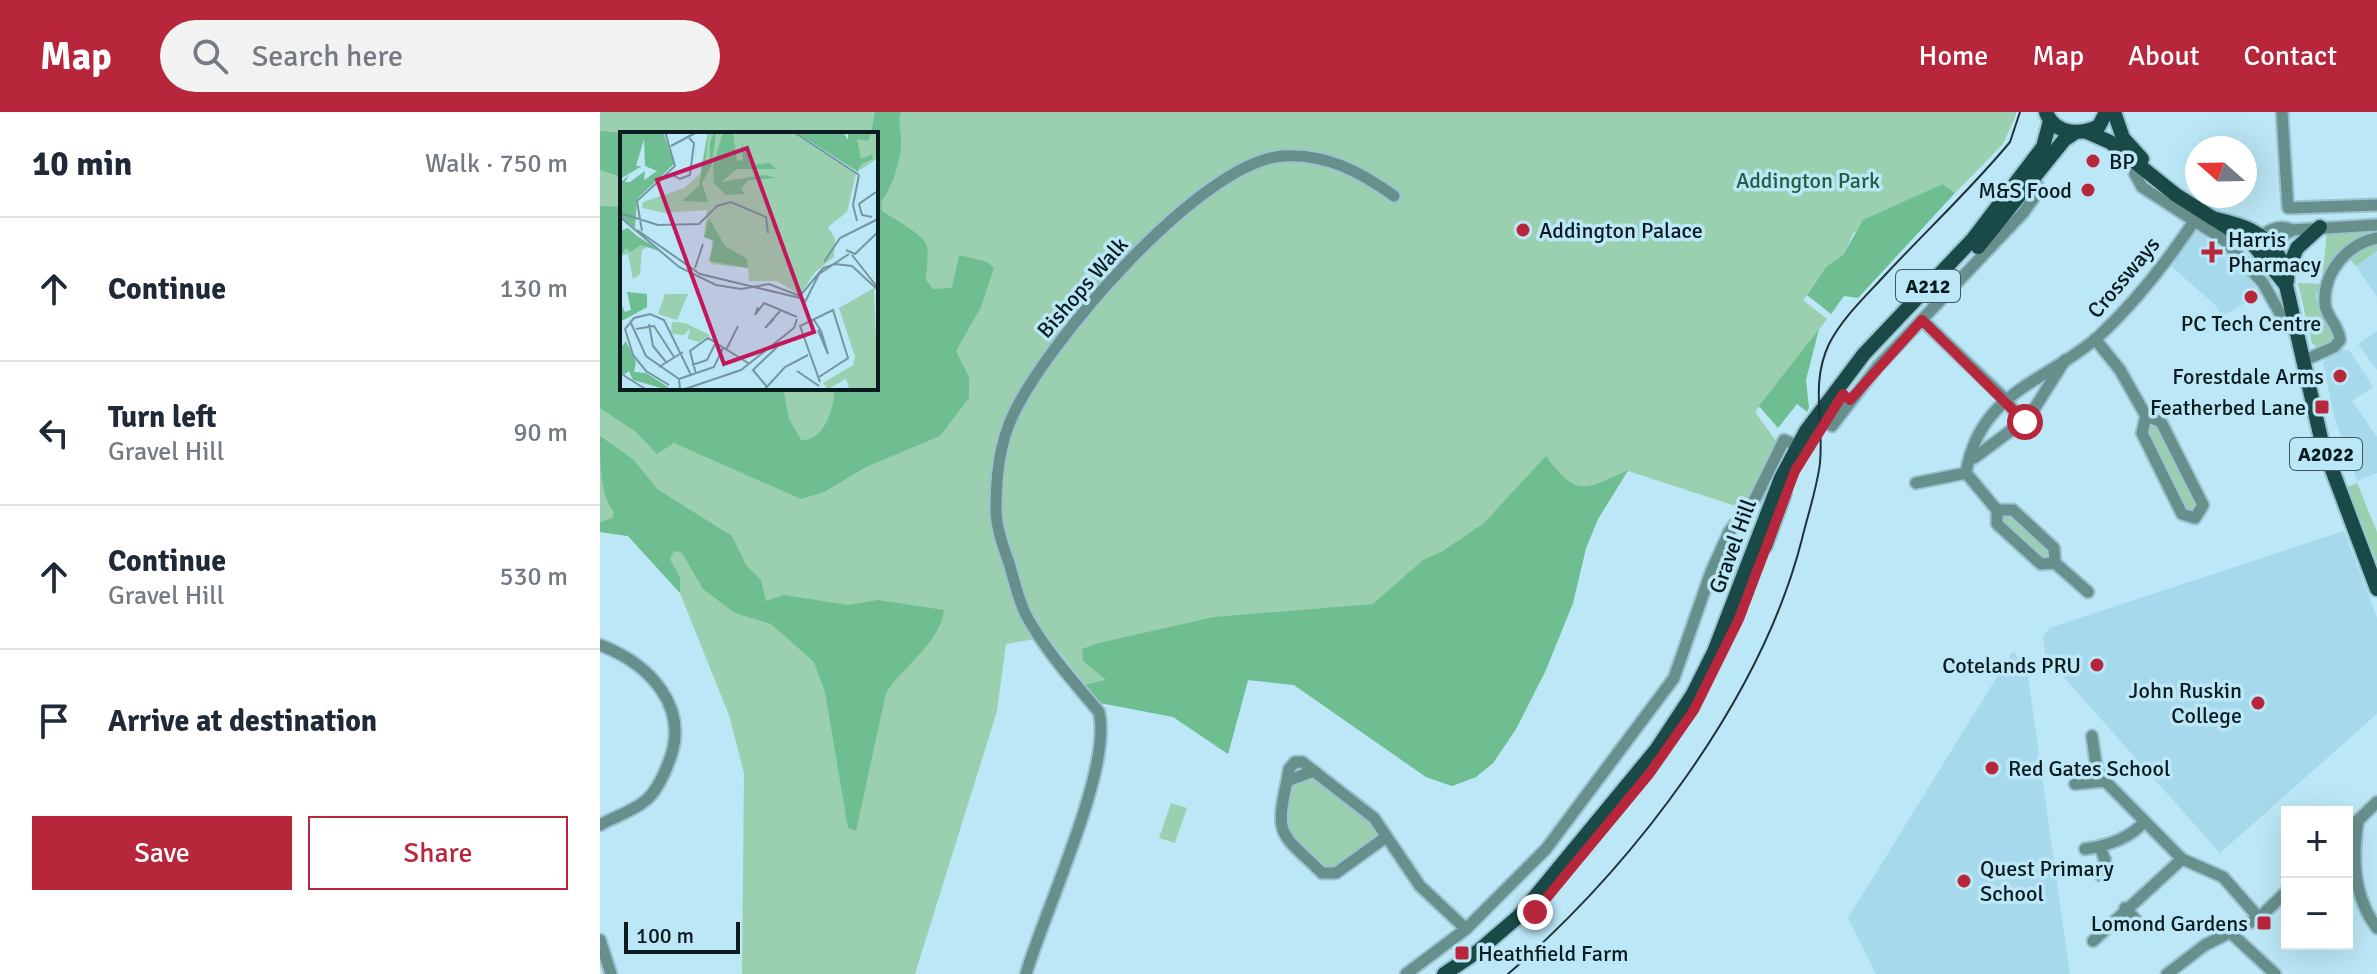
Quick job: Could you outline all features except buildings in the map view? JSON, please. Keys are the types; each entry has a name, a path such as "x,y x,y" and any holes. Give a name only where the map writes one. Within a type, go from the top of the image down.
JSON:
{"main road":[{"name":"Gravel Hill","path":"1461,974 1507,940 1535,912 1681,731 1739,619 1795,471 1846,397 2035,182 2064,140 2099,126 2106,112"},
{"path":"2114,112 2123,138 2144,170"},
{"name":"Gravel Hill","path":"1444,974 1492,941 1532,902 1668,733 1693,694 1724,630 1792,443 1864,354 1973,239 2043,147 2048,117"},
{"path":"2048,117 2058,128 2110,142 2202,216 2261,243"},
{"path":"2286,278 2297,248 2320,227"},
{"name":"A2022","path":"2261,243 2286,278 2322,443 2377,589"}],"street":[{"path":"2282,112 2288,208 2377,205"},
{"name":"Bishops Walk","path":"1026,974 1091,790 1101,750 1102,726 1099,712 1026,614 1003,547 996,513 1000,450 1014,414 1049,354 1093,297 1157,234 1211,190 1249,165 1279,156 1307,156 1358,171 1394,196"},
{"name":"Gravel Hill","path":"1832,426 1846,397 2023,213 2039,193 2035,182"},
{"path":"2343,206 2343,226"},
{"path":"2202,216 2241,255 2281,315 2292,314"},
{"name":"Crossways","path":"1966,473 1977,438 2006,400 2042,372 2095,339 2125,310 2202,216"},
{"path":"2261,243 2272,229 2377,225"},
{"path":"2303,361 2334,347 2340,340 2325,305 2327,291 2344,252 2358,243 2377,238"},
{"path":"1922,320 2006,400 2023,423"},
{"path":"2095,339 2120,370 2146,416 2161,422 2203,505 2195,518 2182,514 2142,433 2146,416"},
{"name":"Crossways","path":"1970,456 1974,458 2023,423 2066,359"},
{"name":"Gravel Hill","path":"1406,974 1466,929 1546,849 1674,678 1711,572 1729,532 1755,499 1778,447 1792,443"},
{"path":"1916,483 1966,473 1997,510 1997,524 2041,564 2055,563"},
{"path":"1997,510 2013,510 2054,548 2055,563 2088,592"},
{"path":"600,645 623,654 654,679 667,696 675,725 673,753 662,779 645,801 600,824"},
{"path":"2092,736 2099,754 2097,771 2105,781 2182,859 2223,877 2259,918"},
{"path":"1386,837 1336,873 1322,873 1279,826 1289,769 1295,762 1302,762 1374,818 1420,886 1466,929"},
{"path":"2075,784 2105,781"},
{"path":"2353,825 2377,802"},
{"path":"2353,846 2358,820"},
{"path":"2085,849 2100,847 2137,830 2144,822"},
{"path":"2100,847 2105,860 2100,875"},
{"path":"2093,941 2125,908 2182,859"},
{"path":"2353,871 2363,905 2377,928"},
{"path":"2167,974 2205,945 2259,918 2281,897"},
{"path":"2125,908 2136,920"},
{"path":"2232,934 2275,974"},
{"path":"600,940 611,974"}],"shaded area":[{"path":"2195,230 2226,252 2261,294 2222,316 2215,305 2170,265"},
{"path":"2377,251 2377,297 2356,266"},
{"path":"2377,331 2377,370 2358,344"},
{"path":"2339,348 2350,351 2373,387 2352,401 2377,437 2377,473 2357,481 2334,416 2323,362"},
{"name":"John Ruskin College","path":"2344,531 2377,618 2377,714 2220,853 2045,656 2043,637 2049,628"},
{"name":"Quest Primary School","path":"2013,651 2027,670 2070,974 1876,974 1848,918"}],"green space":[{"name":"Addington Park","path":"600,112 2016,112 2003,144 1955,193 1943,184 1854,232 1843,255 1826,267 1803,300 1827,319 1755,412 1776,441 1752,496 1739,507 1628,471 1598,519 1586,548 1573,603 1545,672 1516,729 1493,763 1476,777 1452,786 1426,777 1294,685 1248,680 1228,754 1173,716 1100,703 1048,637 1006,644 997,711 915,974 742,974 744,773 729,715 680,593 628,536 600,532"},
{"path":"875,112 901,112 899,160 892,183 881,202 882,211 925,242 928,255 926,280 933,289 952,288 959,255 987,262 994,268 981,307 956,351 969,377 969,398 940,436 866,467 824,492 801,499 674,443 657,454 636,432 600,408 600,206 620,207 620,390 783,390 789,419 801,440 809,439 822,429 834,390 878,390 878,132 871,132"},
{"path":"600,131 620,133 620,176 600,170"},
{"path":"1943,184 1955,193 1858,298 1844,296 1831,314 1807,295 1826,267 1843,255 1863,220"},
{"path":"2372,230 2372,234 2344,250 2328,279 2322,278 2327,232"},
{"path":"2377,241 2377,251 2356,266 2347,256"},
{"path":"2298,283 2321,284 2316,296 2320,315 2325,314 2335,337 2331,344 2317,347 2312,343"},
{"path":"1819,329 1806,380 1809,408 1807,412 1797,404 1778,428 1759,406"},
{"path":"2147,421 2157,421 2198,503 2195,513 2187,513 2146,433"},
{"path":"600,436 634,460 657,489 732,536 746,565 761,580 766,601 784,595 848,605 878,600 944,610 936,633 886,693 856,831 848,828 825,692 814,662 771,624 735,613 703,589 682,553 674,551 670,559 680,578 680,593 628,536 600,532 600,522 612,518 614,512 603,488"},
{"path":"1546,456 1566,479 1582,486 1601,482 1628,470 1598,519 1586,548 1573,603 1545,672 1516,729 1493,763 1476,777 1452,786 1426,777 1294,685 1248,680 1228,754 1173,717 1100,703 1084,685 1106,680 1083,661 1082,649 1099,643 1214,617 1373,604 1423,560 1443,551 1484,523"},
{"path":"2357,483 2377,532 2377,562 2347,487"},
{"path":"2006,510 2048,546 2054,557 2044,560 2002,523 1999,512"},
{"path":"1312,778 1367,816 1378,831 1363,851 1330,869 1323,870 1283,825 1290,785"},
{"path":"1171,803 1187,808 1175,843 1159,838"}],"tram line":[{"path":"1508,974 1555,931 1645,832 1724,719 1756,660 1783,600 1802,539 1820,463 1820,374 1829,344 1855,307 2010,142 2020,112"}],"place":[{"name":"BP","path":"2093,161"},
{"name":"M&S Food","path":"2088,190"},
{"name":"Addington Palace","path":"1523,230"},
{"name":"Harris Pharmacy","path":"2212,252"},
{"name":"PC Tech Centre","path":"2251,297"},
{"name":"Forestdale Arms","path":"2340,376"},
{"name":"Featherbed Lane","path":"2322,407"},
{"name":"Cotelands PRU","path":"2097,665"},
{"name":"John Ruskin College","path":"2258,703"},
{"name":"Red Gates School","path":"1992,768"},
{"name":"Quest Primary School","path":"1964,881"},
{"name":"Lomond Gardens","path":"2264,923"},
{"name":"Heathfield Farm","path":"1462,953"}],"route":[{"path":"1535,912 1650,773 1694,710 1739,619 1795,471 1843,394 1850,400 1922,320 2025,422"}]}
